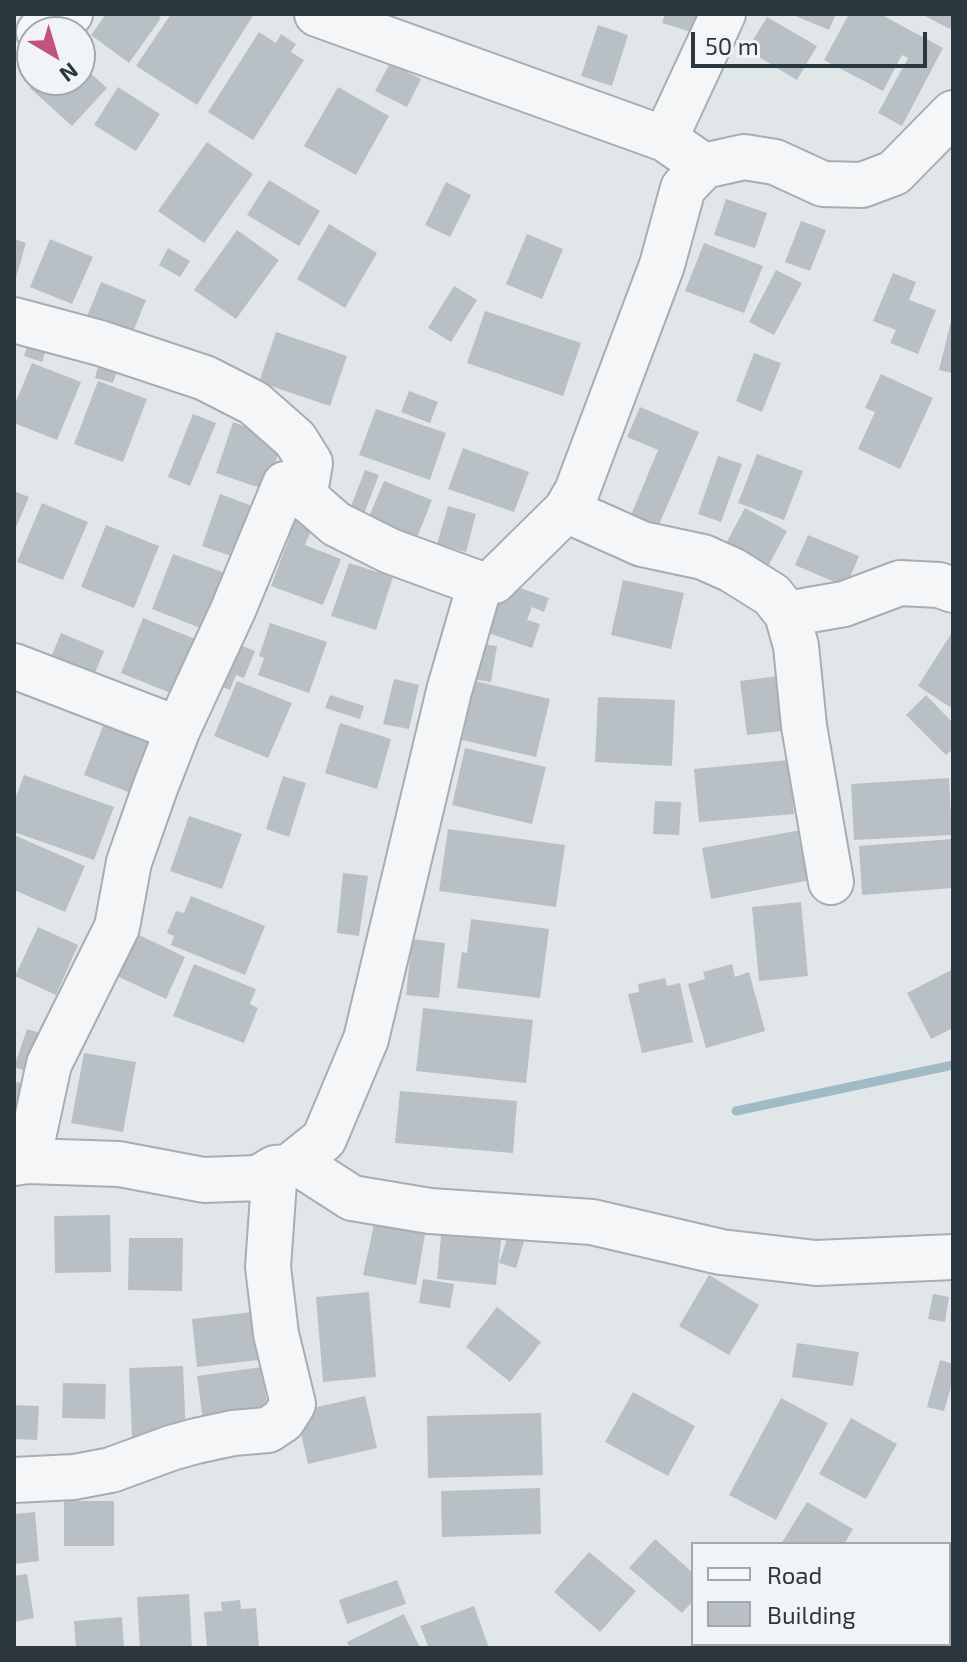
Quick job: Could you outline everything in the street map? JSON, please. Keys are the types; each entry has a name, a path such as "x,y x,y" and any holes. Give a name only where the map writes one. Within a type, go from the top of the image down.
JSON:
{"street":[{"path":"317,14 665,139 704,166"},
{"path":"665,139 723,14"},
{"path":"285,484 336,524 390,551 480,584 494,581 566,510 577,491 662,265 683,188 704,166 744,157 775,162 823,184 862,185 894,173 953,113"},
{"path":"14,320 100,343 205,378 254,403 295,439 310,463 306,487 285,484"},
{"path":"285,484 233,610 178,729 129,862 117,927 49,1064 21,1162 119,1164 204,1180 258,1178 285,1165 324,1139 366,1039 449,691 480,584"},
{"path":"566,510 642,544 703,557 732,570 772,595 787,614 796,646 804,726 831,882"},
{"path":"787,614 844,604 900,583 939,585 953,590"},
{"path":"14,666 178,729"},
{"path":"285,1165 352,1198 430,1211 592,1222 721,1252 816,1263 953,1257"},
{"path":"14,1480 74,1477 111,1470 196,1441 268,1430 283,1420 293,1404 276,1334 268,1267 285,1165"}],"building":[{"path":"106,14 157,14 161,18 129,63 96,39 96,28"},
{"path":"171,14 254,14 197,105 136,66"},
{"path":"665,14 715,14 707,37 662,23"},
{"path":"791,14 836,14 829,30"},
{"path":"849,14 880,14 943,48 902,126 878,113 908,58 902,55 883,91 824,60"},
{"path":"921,14 953,14 953,23 950,29"},
{"path":"767,17 817,46 797,80 747,50"},
{"path":"598,25 628,35 612,86 581,76"},
{"path":"259,32 276,43 281,34 296,44 291,52 304,60 253,140 208,112"},
{"path":"390,63 421,79 407,107 375,91"},
{"path":"96,78 107,88 72,126 39,96 96,96"},
{"path":"118,87 160,114 136,151 94,125"},
{"path":"338,87 389,116 356,175 304,146"},
{"path":"207,142 253,174 204,243 158,211"},
{"path":"269,180 320,211 299,246 247,215"},
{"path":"446,182 471,195 450,237 425,225"},
{"path":"726,199 767,213 755,248 714,235"},
{"path":"801,221 826,230 810,271 785,262"},
{"path":"329,224 377,253 345,308 297,279"},
{"path":"237,230 279,260 236,319 194,290"},
{"path":"527,234 563,249 542,299 506,284"},
{"path":"14,239 26,243 15,281 14,281"},
{"path":"50,239 93,257 72,304 30,287"},
{"path":"704,243 763,266 744,313 685,291"},
{"path":"168,248 190,261 180,277 159,265"},
{"path":"776,270 802,283 774,335 749,322"},
{"path":"893,273 916,282 909,300 936,310 918,354 890,343 896,330 873,321"},
{"path":"101,282 146,300 131,337 86,319"},
{"path":"454,286 477,300 451,342 428,328"},
{"path":"485,311 581,343 563,396 467,363"},
{"path":"953,317 953,373 939,370"},
{"path":"276,332 347,356 330,406 259,382"},
{"path":"30,338 48,343 42,362 24,356"},
{"path":"754,353 781,363 762,412 736,401"},
{"path":"100,359 119,365 113,383 95,378"},
{"path":"32,363 81,382 57,440 14,423 14,406"},
{"path":"881,374 933,398 900,469 858,449 875,412 865,408"},
{"path":"98,381 147,399 123,462 74,444"},
{"path":"409,391 438,402 430,423 401,412"},
{"path":"640,407 699,432 658,527 631,515 658,450 627,437"},
{"path":"376,409 446,433 430,480 359,455"},
{"path":"193,414 216,423 190,486 168,477"},
{"path":"233,422 283,440 266,490 216,473"},
{"path":"463,448 529,472 514,512 448,489"},
{"path":"757,454 803,471 784,520 738,503"},
{"path":"718,456 742,464 721,522 698,514"},
{"path":"365,470 379,475 360,524 346,519"},
{"path":"384,481 432,500 414,545 365,526"},
{"path":"14,491 29,497 14,532"},
{"path":"220,494 258,508 240,559 202,546"},
{"path":"42,503 88,522 63,580 17,562"},
{"path":"448,506 476,514 466,552 437,544"},
{"path":"291,508 316,518 305,545 341,559 323,605 271,586 289,538 280,534"},
{"path":"745,508 787,531 766,570 724,547"},
{"path":"106,525 159,546 134,608 81,587"},
{"path":"808,535 859,556 846,587 795,565"},
{"path":"173,554 225,573 203,629 152,609"},
{"path":"349,563 393,577 376,630 331,616"},
{"path":"623,580 684,593 671,649 611,635"},
{"path":"506,583 549,598 544,612 532,607 527,620 540,624 532,648 488,633"},
{"path":"143,618 200,641 178,696 121,673"},
{"path":"270,623 327,642 309,693 258,675 264,658 259,656"},
{"path":"61,633 104,651 95,673 52,655"},
{"path":"953,635 953,709 918,686"},
{"path":"235,643 255,651 244,678 236,675 230,690 217,685"},
{"path":"476,643 497,646 491,682 471,679"},
{"path":"786,675 792,730 747,735 740,681"},
{"path":"394,679 419,685 409,729 383,724"},
{"path":"237,681 292,703 268,758 214,736"},
{"path":"475,681 550,699 536,757 462,740"},
{"path":"330,695 364,706 360,719 325,708"},
{"path":"926,695 953,723 953,749 946,755 906,715"},
{"path":"598,697 675,700 672,766 595,762"},
{"path":"105,721 157,741 136,795 84,775"},
{"path":"340,723 391,739 377,789 325,773"},
{"path":"465,748 546,767 532,824 452,805"},
{"path":"789,760 794,814 699,822 694,769"},
{"path":"24,775 114,807 94,860 14,832 14,802"},
{"path":"283,776 306,783 289,837 266,829"},
{"path":"949,778 952,835 854,840 851,784"},
{"path":"655,801 681,802 679,835 653,834"},
{"path":"189,816 242,834 222,889 170,871"},
{"path":"448,829 565,845 556,907 439,891"},
{"path":"801,830 810,880 711,899 702,848"},
{"path":"14,835 85,866 65,912 14,890"},
{"path":"953,839 953,888 862,895 859,846"},
{"path":"343,873 368,876 359,936 337,933"},
{"path":"191,896 265,926 245,975 171,945 174,936 167,933 176,911 184,913"},
{"path":"801,902 808,976 759,981 752,907"},
{"path":"471,919 549,929 540,998 457,988 462,952 467,953"},
{"path":"38,927 78,945 56,995 15,976"},
{"path":"137,934 185,957 166,999 117,976"},
{"path":"412,939 445,943 439,998 406,995"},
{"path":"194,964 256,989 250,1004 258,1008 244,1043 173,1016"},
{"path":"732,964 735,977 749,972 765,1031 706,1048 688,984 705,979 703,972"},
{"path":"953,969 953,1028 931,1039 907,993"},
{"path":"665,978 667,986 680,983 693,1042 642,1053 628,994 639,992 638,984"},
{"path":"423,1008 533,1020 526,1083 416,1071"},
{"path":"27,1029 50,1036 36,1075 14,1067"},
{"path":"84,1053 136,1062 123,1132 71,1123"},
{"path":"14,1082 24,1083 14,1143"},
{"path":"400,1091 517,1101 513,1153 395,1143"},
{"path":"110,1215 111,1272 55,1273 54,1216"},
{"path":"375,1220 426,1229 416,1285 363,1275"},
{"path":"442,1226 502,1232 496,1285 437,1279"},
{"path":"510,1230 526,1235 516,1268 499,1263"},
{"path":"129,1238 183,1238 182,1291 128,1290"},
{"path":"709,1275 759,1305 729,1355 679,1326"},
{"path":"423,1279 454,1284 450,1308 419,1303"},
{"path":"369,1292 376,1377 323,1382 316,1297"},
{"path":"933,1294 949,1297 945,1322 928,1319"},
{"path":"497,1307 541,1342 510,1382 466,1347"},
{"path":"254,1312 259,1360 197,1367 192,1319"},
{"path":"797,1343 859,1352 853,1386 792,1377"},
{"path":"940,1360 953,1364 953,1380 944,1411 927,1407"},
{"path":"183,1366 186,1435 132,1437 129,1368"},
{"path":"262,1367 270,1425 205,1435 197,1376"},
{"path":"63,1383 106,1384 105,1419 62,1418"},
{"path":"633,1392 695,1426 668,1476 605,1442"},
{"path":"365,1396 377,1448 308,1464 296,1412"},
{"path":"781,1398 828,1423 776,1520 729,1495"},
{"path":"14,1405 39,1406 37,1440 14,1439"},
{"path":"541,1413 543,1475 428,1478 427,1416"},
{"path":"851,1418 897,1444 866,1499 819,1474"},
{"path":"540,1488 541,1534 442,1537 441,1491"},
{"path":"64,1501 114,1501 114,1546 64,1546"},
{"path":"807,1502 853,1529 845,1542 782,1542"},
{"path":"35,1512 39,1561 14,1564 14,1514"},
{"path":"655,1539 691,1571 691,1603 682,1613 629,1568"},
{"path":"589,1552 636,1591 600,1632 554,1592"},
{"path":"27,1574 34,1618 14,1622 14,1576"},
{"path":"397,1580 406,1604 347,1624 339,1600"},
{"path":"189,1594 192,1648 140,1648 137,1597"},
{"path":"240,1600 241,1609 256,1608 259,1648 207,1648 204,1612 222,1611 221,1602"},
{"path":"474,1606 489,1648 429,1648 420,1626"},
{"path":"404,1614 420,1648 350,1648 347,1642"},
{"path":"122,1617 124,1648 76,1648 74,1621"},
{"path":"798,1646 801,1648 707,1648"}],"waterway":[{"path":"736,1111 953,1065"}]}
